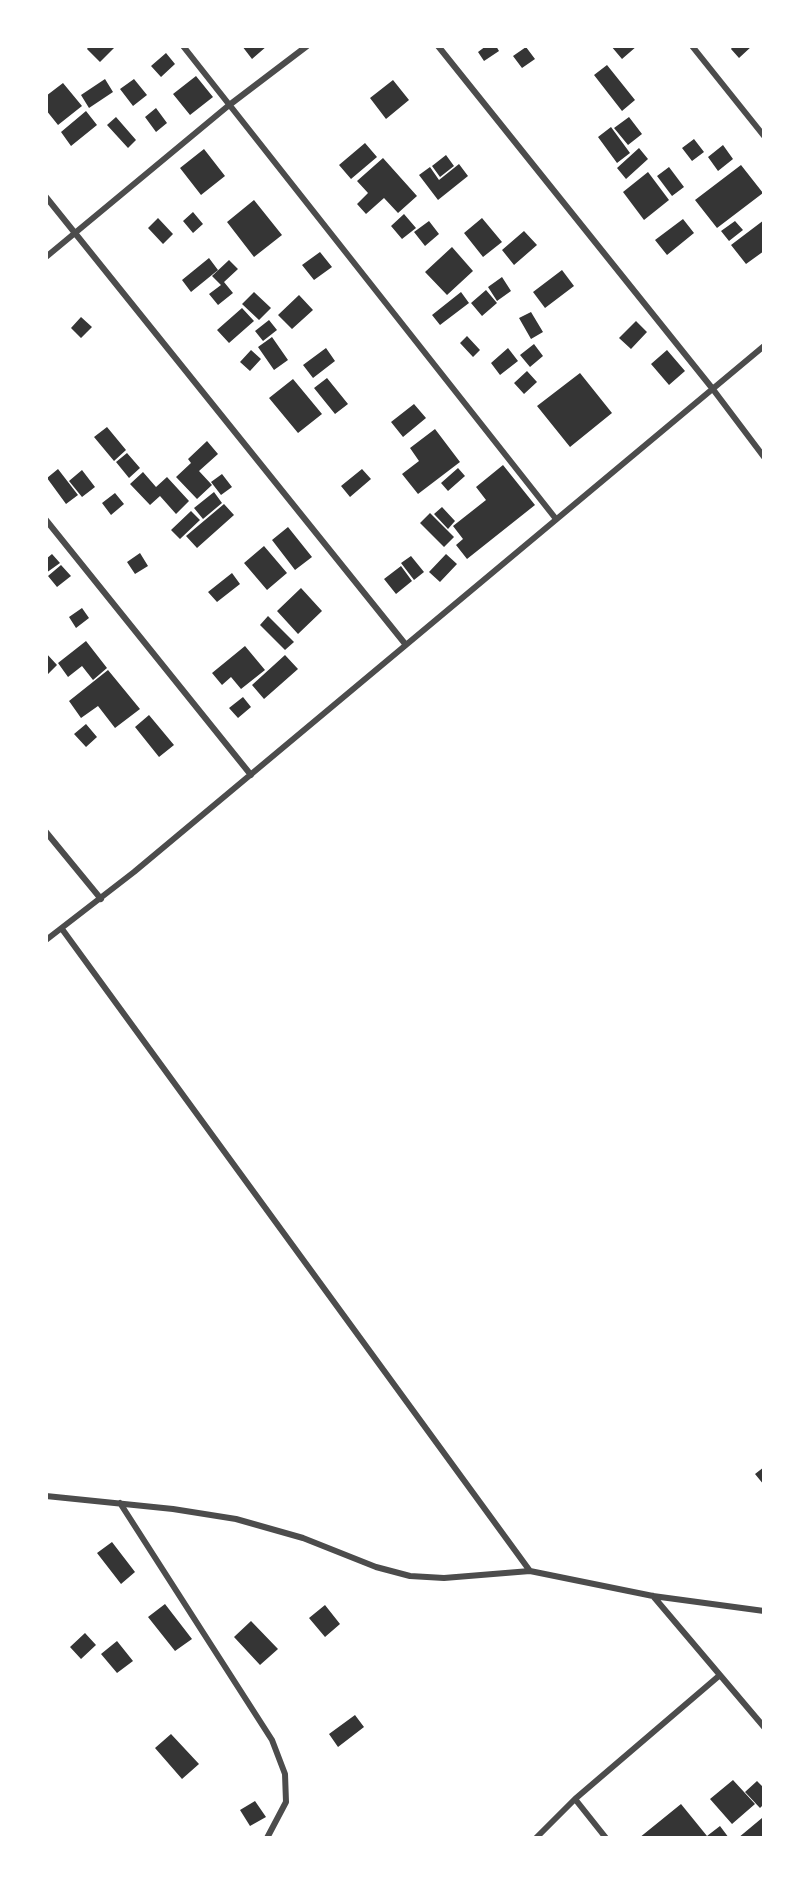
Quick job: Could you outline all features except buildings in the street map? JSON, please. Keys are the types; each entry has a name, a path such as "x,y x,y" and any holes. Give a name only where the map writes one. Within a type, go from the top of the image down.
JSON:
{"street":[{"path":"183,46 228,106 556,519"},
{"path":"46,257 77,234 228,106 308,46"},
{"path":"438,46 712,388 764,457"},
{"path":"692,46 764,136"},
{"path":"46,197 406,645"},
{"path":"46,940 101,899 251,775 764,346"},
{"path":"46,520 251,775"},
{"path":"46,832 101,899"},
{"path":"62,929 530,1571"},
{"path":"46,1496 120,1503 236,1519 303,1538 376,1567 410,1575 444,1578 530,1571 653,1596 764,1611"},
{"path":"120,1503 272,1740 285,1774 286,1802 267,1838"},
{"path":"653,1596 764,1726"},
{"path":"536,1838 575,1799 720,1675"},
{"path":"575,1799 606,1838"}]}
